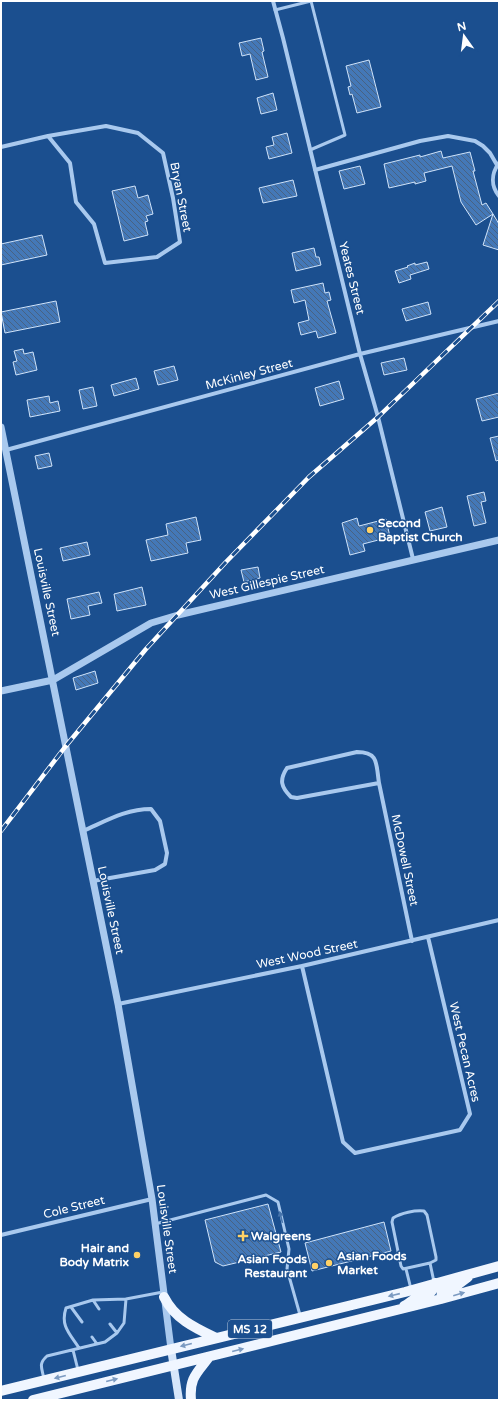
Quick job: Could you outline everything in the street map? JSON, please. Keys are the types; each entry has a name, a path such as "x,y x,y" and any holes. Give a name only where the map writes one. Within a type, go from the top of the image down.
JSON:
{"main road":[{"name":"MS 12","path":"1,1391 411,1290 499,1266"},
{"path":"441,1300 442,1291 456,1286 471,1274"},
{"path":"399,1310 416,1298 428,1294 433,1290 435,1283"},
{"name":"MS 12","path":"33,1400 441,1300 499,1283"},
{"path":"164,1294 169,1307 174,1313 197,1329 216,1338"},
{"name":"Louisville Street","path":"171,1349 179,1400"},
{"path":"191,1400 190,1387 193,1378 209,1357"}],"street":[{"name":"Yeates Street","path":"273,1 360,354 378,417 413,559"},
{"name":"Bryan Street","path":"1,147 48,136 106,126 138,133 162,153 173,198 180,242 157,257 105,263 94,224 76,202 70,163 48,136"},
{"path":"315,170 420,141 448,136 475,141 490,153 498,164 492,180 494,188 499,196"},
{"name":"McKinley Street","path":"6,450 360,354 499,321"},
{"name":"Louisville Street","path":"1,427 118,1004 152,1199 171,1349"},
{"name":"West Gillespie Street","path":"1,691 53,680 151,623 178,615 499,540"},
{"name":"McDowell Street","path":"379,783 297,798 291,797 285,791 282,783 282,776 288,768 356,752 366,752 373,756 376,765 412,941"},
{"path":"83,831 120,814 138,809 151,809 160,820 167,853 165,864 155,870 93,881"},
{"name":"West Wood Street","path":"118,1004 302,966 499,920"},
{"name":"West Pecan Acres","path":"302,966 343,1142 355,1153 460,1130 470,1114 428,937"},
{"name":"Cole Street","path":"1,1235 152,1199"}],"lane":[{"path":"275,10 311,1 345,136 310,150"},
{"path":"154,1224 266,1195 278,1202 289,1249 287,1269 301,1317"},
{"path":"419,1210 424,1211 427,1215 436,1257 436,1260 430,1263 403,1269 401,1266 392,1222 393,1218 398,1215 419,1210"},
{"path":"430,1263 435,1283"},
{"path":"406,1269 411,1290"},
{"path":"79,1348 64,1323 63,1316 66,1308 93,1300 126,1299 164,1294"},
{"path":"44,1380 41,1366 42,1361 48,1356 105,1342 117,1333 124,1323 126,1299"},
{"path":"93,1300 100,1309"},
{"path":"71,1307 82,1322"},
{"path":"110,1324 117,1333"},
{"path":"92,1337 97,1344"},
{"path":"73,1350 78,1372"}],"building":[{"path":"261,38 264,51 262,52 268,77 256,80 250,54 242,56 239,43"},
{"path":"369,60 381,107 357,113 352,94 350,95 348,87 351,86 346,66"},
{"path":"273,93 277,110 261,114 257,98"},
{"path":"287,133 292,153 269,159 266,147 274,145 272,137"},
{"path":"441,151 443,158 470,152 475,171 473,171 482,205 486,203 493,214 476,225 461,202 452,166 424,173 426,181 389,188 384,164"},
{"path":"360,166 365,184 344,189 339,171"},
{"path":"293,180 297,196 263,203 259,188"},
{"path":"135,186 138,198 148,195 153,214 146,216 148,221 145,222 148,235 124,241 112,191"},
{"path":"493,214 499,224 499,250 483,245"},
{"path":"42,235 47,255 1,265 1,244"},
{"path":"314,248 316,257 319,257 321,265 296,271 292,253"},
{"path":"427,262 429,269 410,275 411,279 399,283 395,271 415,263 415,265"},
{"path":"323,283 325,293 329,292 331,300 327,301 336,333 318,338 316,331 301,335 298,323 309,320 305,300 294,303 291,290"},
{"path":"56,301 60,322 5,333 1,312"},
{"path":"428,302 431,314 406,321 402,309"},
{"path":"23,349 24,354 33,352 37,370 16,375 13,362 17,361 14,351"},
{"path":"404,358 407,370 384,375 381,363"},
{"path":"174,366 178,380 158,385 154,371"},
{"path":"136,378 139,389 114,396 111,385"},
{"path":"339,381 344,399 320,406 315,388"},
{"path":"93,387 97,406 83,409 79,390"},
{"path":"499,393 499,417 482,421 476,399"},
{"path":"49,396 50,403 58,401 60,411 30,417 27,400"},
{"path":"499,436 499,460 496,461 490,438"},
{"path":"49,453 52,466 38,469 35,456"},
{"path":"484,492 486,501 481,502 486,523 474,526 467,496"},
{"path":"442,507 447,527 430,531 425,512"},
{"path":"196,517 201,540 186,543 188,553 151,561 146,540 168,535 166,524"},
{"path":"357,518 359,526 386,519 390,537 363,544 365,551 350,555 342,523"},
{"path":"87,542 90,555 63,561 60,548"},
{"path":"258,567 260,578 244,582 241,570"},
{"path":"142,587 146,605 117,611 114,594"},
{"path":"99,592 102,603 88,606 90,615 71,619 67,599"},
{"path":"95,671 98,683 76,690 73,678"},
{"name":"Walgreens","path":"268,1204 281,1252 223,1266 215,1262 205,1220"},
{"path":"384,1222 391,1251 312,1271 305,1243"}],"railway":[{"path":"1,831 65,747 146,649 226,562 309,477 378,417 499,301"}],"place":[{"name":"Second Baptist Church","path":"370,530"},
{"name":"Walgreens","path":"243,1236"},
{"name":"Hair and Body Matrix","path":"137,1255"},
{"name":"Asian Foods Market","path":"329,1263"},
{"name":"Asian Foods Restaurant","path":"315,1266"}]}
